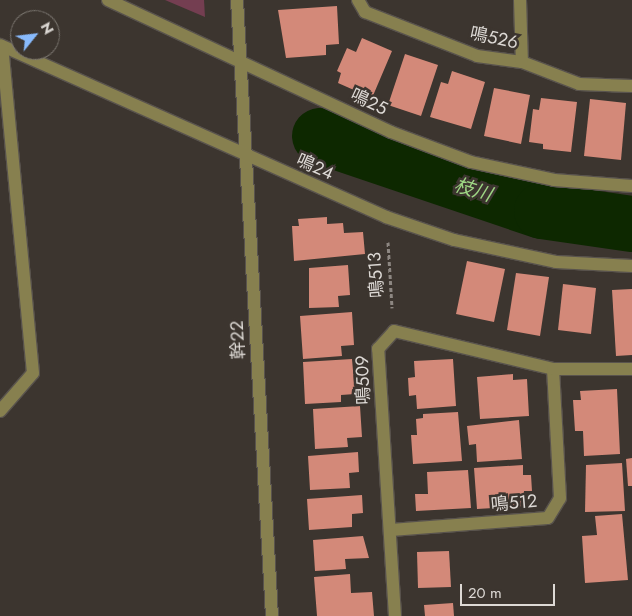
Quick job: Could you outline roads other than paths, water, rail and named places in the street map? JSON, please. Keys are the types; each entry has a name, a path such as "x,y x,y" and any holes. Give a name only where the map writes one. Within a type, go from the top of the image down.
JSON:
{"street":[{"name":"鳴25","path":"108,0 391,132 471,162 554,180 632,186"},
{"name":"幹２２","path":"236,0 272,616"},
{"name":"鳴526","path":"358,0 365,12 477,56 522,62 579,84 632,86"},
{"path":"520,0 522,62"},
{"path":"0,411 34,373 1,45"},
{"name":"鳴24","path":"1,45 244,157 386,217 454,240 556,262 632,266"},
{"name":"鳴509","path":"395,616 378,348 394,331 554,369"},
{"path":"554,369 632,369"},
{"name":"鳴512","path":"391,530 548,518 560,498 554,369"}],"waterway":[{"name":"枝川","path":"320,136 542,211 632,224"}]}
